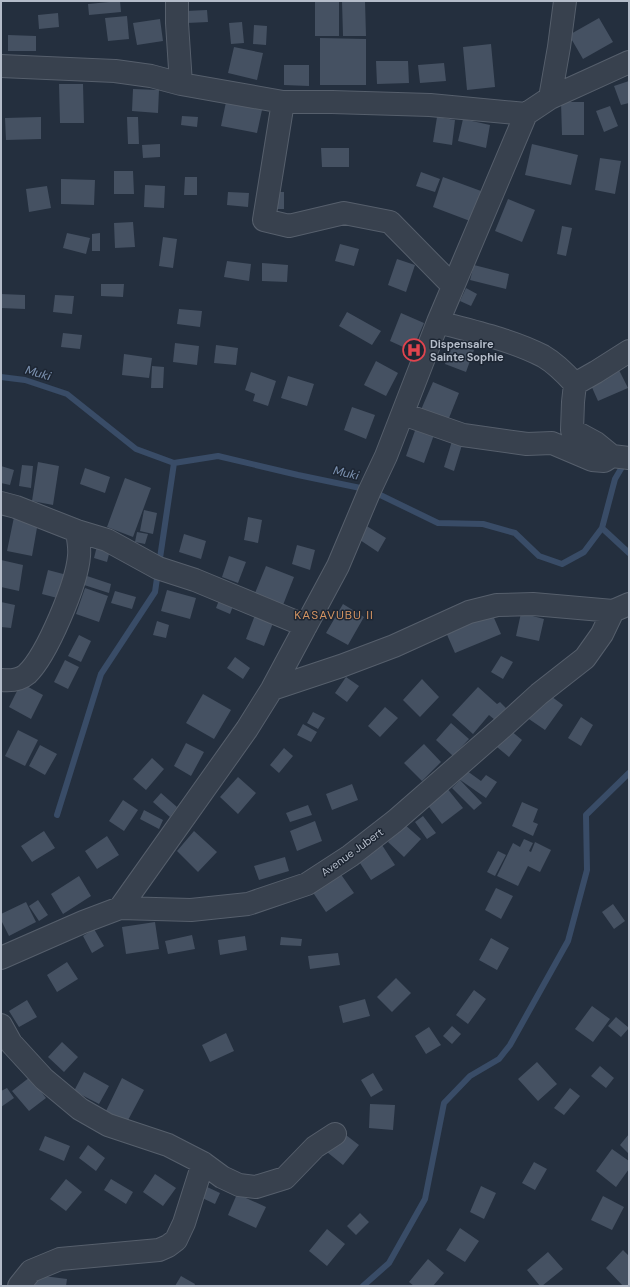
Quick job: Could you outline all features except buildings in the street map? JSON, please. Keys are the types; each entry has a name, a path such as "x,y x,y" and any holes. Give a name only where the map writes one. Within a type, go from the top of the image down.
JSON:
{"street":[{"path":"177,1 181,84"},
{"path":"550,98 560,47 565,1"},
{"path":"120,908 247,730 272,690 338,566 386,456 438,322 526,114 550,98 629,62"},
{"path":"1,66 115,71 151,76 181,84 283,102 430,105 526,114"},
{"path":"283,102 264,220 289,226 344,213 390,222 454,286"},
{"path":"438,322 480,333 544,357 561,369 576,384"},
{"path":"572,430 573,402 576,384 629,351"},
{"path":"403,414 463,435 527,444 552,443 592,460 604,461 621,457"},
{"path":"552,443 572,430"},
{"path":"572,430 621,457"},
{"path":"1,503 77,531 107,540 158,568 195,580 306,626"},
{"path":"1,680 12,681 27,674 41,655 56,626 74,580 79,556 77,531"},
{"path":"272,690 394,646 469,612 497,605 533,604 621,608"},
{"name":"Avenue Jubert","path":"1,958 83,922 120,908 191,910 248,904 308,884 350,856 395,821 539,694 585,658 621,608"},
{"path":"1,1025 11,1043 44,1079 80,1109 108,1125 168,1144 203,1163 222,1177 239,1185 256,1187 285,1178 315,1147 336,1134"},
{"path":"19,1286 31,1272 60,1259 159,1250 168,1246 176,1240 184,1223 203,1163"}],"waterway":[{"name":"Muki","path":"1,377 25,380 67,394 136,449 174,463 218,456 370,490 438,523 483,524 515,533 539,556 562,564 584,552 602,528 615,479 625,462"},
{"path":"57,815 101,674 155,592 174,463"},
{"path":"602,528 629,553"},
{"path":"363,1286 389,1263 425,1199 444,1103 470,1076 499,1059 510,1045 568,941 587,870 586,815 629,773"}],"place":[{"name":"Dispensaire Sainte Sophie","path":"414,350"}],"district":[{"name":"KASAVUBU II","path":"334,615"}]}
